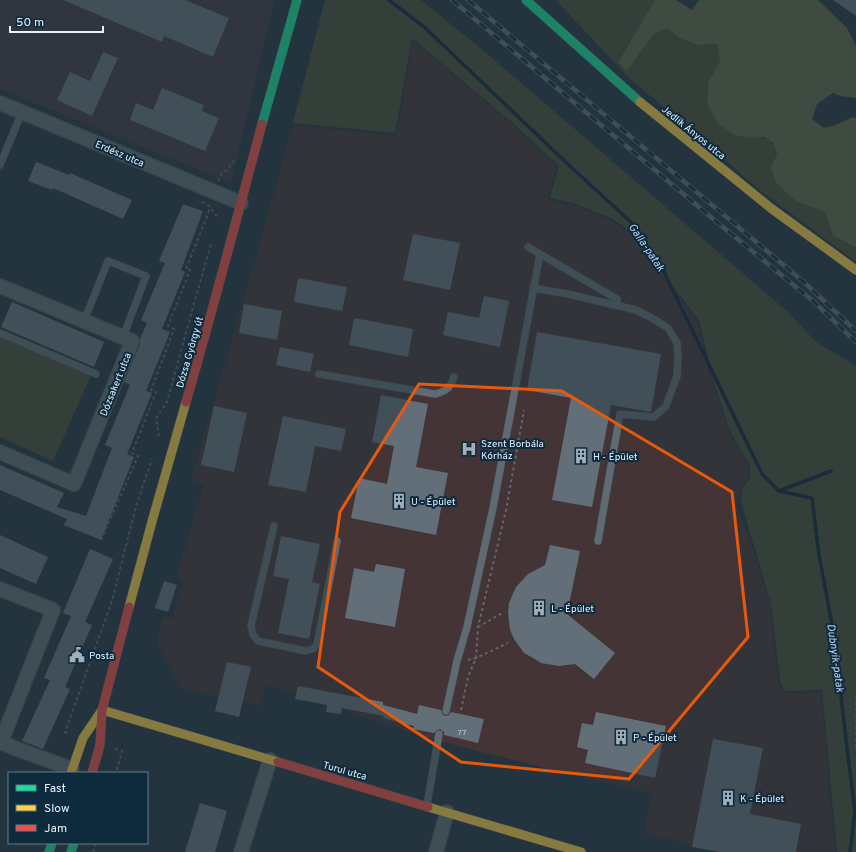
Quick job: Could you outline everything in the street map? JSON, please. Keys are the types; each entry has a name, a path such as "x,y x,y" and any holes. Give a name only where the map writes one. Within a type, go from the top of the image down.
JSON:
{"street":[{"name":"Dózsa György út","path":"92,772 100,745 102,710 153,518 207,330 297,0"},
{"name":"Jedlik Ányos utca","path":"526,0 639,102 772,209 856,270"},
{"name":"Erdész utca","path":"0,103 241,203"},
{"name":"Dózsakert utca","path":"0,286 132,341 74,484 0,452"},
{"path":"0,589 53,610 0,742 71,771"},
{"name":"Dózsa György út","path":"71,771 83,738 102,710"},
{"name":"Turul utca","path":"102,710 581,852"},
{"path":"242,852 270,760"},
{"path":"436,852 447,812"}],"lane":[{"path":"0,165 22,112"},
{"path":"528,247 617,299 617,305"},
{"path":"446,711 493,508 540,254"},
{"path":"84,321 108,261 146,276 122,337"},
{"path":"534,288 568,294 636,310 668,328 677,343 677,376 666,406 654,417 620,414 598,541"},
{"path":"0,332 96,374"},
{"path":"319,374 435,394 444,392 451,385 454,377"},
{"path":"274,526 251,626 252,635 258,641 306,651 313,649 317,645 337,541"},
{"path":"427,806 440,734"}],"path":[{"path":"101,540 138,456 132,453 156,392 151,390 174,329 168,326 190,270 186,269 208,214 209,206 219,218 217,226"},
{"path":"160,437 156,418 167,402 212,240"},
{"path":"461,710 468,677 476,658 478,627 506,510 524,410"},
{"path":"65,732 111,604 137,503 152,459"},
{"path":"466,627 478,627 504,612"},
{"path":"457,661 476,658 508,643"},
{"path":"856,696 856,747"}],"highlighted area":[{"path":"419,384 562,391 732,492 748,637 629,779 461,762 318,667 340,512"}],"shaded area":[{"path":"0,0 275,0 231,183 0,89"},
{"name":"Szent Borbála Kórház","path":"413,41 516,128 557,167 548,200 576,206 610,220 633,235 652,266 681,300 698,323 710,376 729,432 748,465 749,477 741,489 735,504 751,543 770,603 778,681 783,693 821,692 835,852 716,852 644,833 653,794 477,751 412,733 295,693 266,685 259,706 180,688 157,643 163,617 172,619 184,581 176,578 204,484 191,481 293,125 397,136"}],"green space":[{"path":"325,0 421,0 486,53 788,312 816,342 856,366 856,852 837,852 822,690 784,691 780,680 771,603 741,502 742,490 751,477 749,464 730,431 712,376 700,322 683,299 653,265 634,233 611,218 576,204 550,198 559,166 517,127 412,38 395,133 293,123"},
{"path":"556,0 655,0 618,61 627,71 653,35 669,28 678,37 696,45 717,44 720,62 709,80 751,138 765,138 773,145 777,154 771,167 776,183 796,201 825,212 833,236 856,247 856,262 761,191 626,75"},
{"path":"655,0 676,0 692,10 699,0 818,0 847,28 856,46 856,98 841,96 833,93 817,104 812,119 824,128 836,125 852,117 856,118 856,247 833,236 825,212 796,201 776,183 771,167 777,154 773,143 764,137 751,138 734,135 717,122 707,102 709,80 720,62 717,44 696,45 678,37 668,28 653,35 627,71 618,62"},
{"path":"0,336 91,375 53,461 0,437"}],"building":[{"path":"63,0 185,0 229,18 213,57 164,36 162,42"},
{"path":"833,0 856,0 856,16"},
{"path":"103,52 118,58 92,116 57,100 70,72 90,81"},
{"path":"162,88 204,105 202,111 219,118 205,151 130,120 136,103 153,110"},
{"path":"36,162 69,175 70,173 132,200 123,219 53,188 52,190 28,181"},
{"path":"183,204 203,211 181,270 185,272 162,329 170,332 146,391 152,393 127,454 134,457 101,540 64,525 67,519 0,490 0,465 64,493 57,507 86,516 112,448 105,445 130,385 124,382 147,323 141,320 165,263 159,261"},
{"path":"413,234 460,243 450,290 403,280"},
{"path":"298,278 347,287 342,311 294,302"},
{"path":"484,296 509,301 500,347 443,335 448,312 479,318"},
{"path":"12,302 104,342 94,367 1,327"},
{"path":"244,304 282,311 277,340 239,333"},
{"path":"354,318 413,329 408,357 349,345"},
{"name":"H - Épület","path":"537,332 661,354 651,412 611,405 592,507 552,500 571,398 527,390"},
{"path":"280,347 314,354 310,372 276,365"},
{"name":"U - Épület","path":"381,395 428,404 416,467 448,473 436,535 351,518 359,478 387,484 394,446 372,442"},
{"path":"214,406 247,413 234,472 201,465"},
{"path":"283,416 346,429 341,451 315,446 306,492 268,485"},
{"path":"0,535 48,557 36,584 0,568"},
{"path":"281,536 320,544 312,582 320,584 309,639 278,633 289,579 273,576"},
{"name":"L - Épület","path":"550,545 580,551 567,614 615,653 594,679 575,664 559,666 541,663 524,653 514,639 510,630 508,612 509,603 516,587 528,574 545,565"},
{"path":"90,549 113,559 85,622 92,625 65,687 70,689 43,749 22,741 50,680 44,678 71,616 63,613"},
{"path":"376,564 405,569 395,627 345,618 354,568 374,572"},
{"path":"164,581 177,585 168,612 155,608"},
{"path":"227,662 251,667 239,717 215,711"},
{"path":"298,686 383,702 383,705 417,714 419,705 441,710 442,714 445,716 449,715 451,712 484,719 478,743 444,735 444,732 440,729 434,733 413,729 414,726 383,718 384,716 342,708 341,714 326,712 327,705 295,699"},
{"name":"P - Épület","path":"596,712 666,726 655,778 585,763 588,750 577,747 582,723 593,725"},
{"name":"K - Épület","path":"713,739 763,748 750,814 801,824 796,852 720,852 692,847"},
{"path":"200,803 227,811 215,852 185,852"}],"waterway":[{"name":"Galla-patak","path":"389,0 423,26 632,223 663,270 762,474 779,491 831,471"},
{"name":"Dubnyik-patak","path":"779,491 812,498 819,555 834,635 855,811 850,852"}],"railway":[{"path":"452,0 813,301 856,342"},
{"path":"468,0 805,283 856,331"}],"traffic: fast":[{"path":"262,124 297,0"},
{"path":"526,0 640,102"},
{"path":"49,852 52,844"},
{"path":"71,852 74,844"}],"traffic: slow":[{"path":"640,102 772,209 856,270"},
{"path":"129,607 186,402"},
{"path":"102,710 278,762"},
{"path":"71,772 83,738 102,710"},
{"path":"428,807 581,852"}],"traffic: jam":[{"path":"186,402 262,124"},
{"path":"92,772 100,745 102,710 129,607"},
{"path":"278,762 428,807"}],"place":[{"name":"Szent Borbála Kórház","path":"469,449"},
{"name":"H - Épület","path":"581,456"},
{"name":"U - Épület","path":"399,501"},
{"name":"L - Épület","path":"539,608"},
{"name":"Posta","path":"77,655"},
{"name":"P - Épület","path":"621,737"},
{"name":"K - Épület","path":"728,798"}]}
